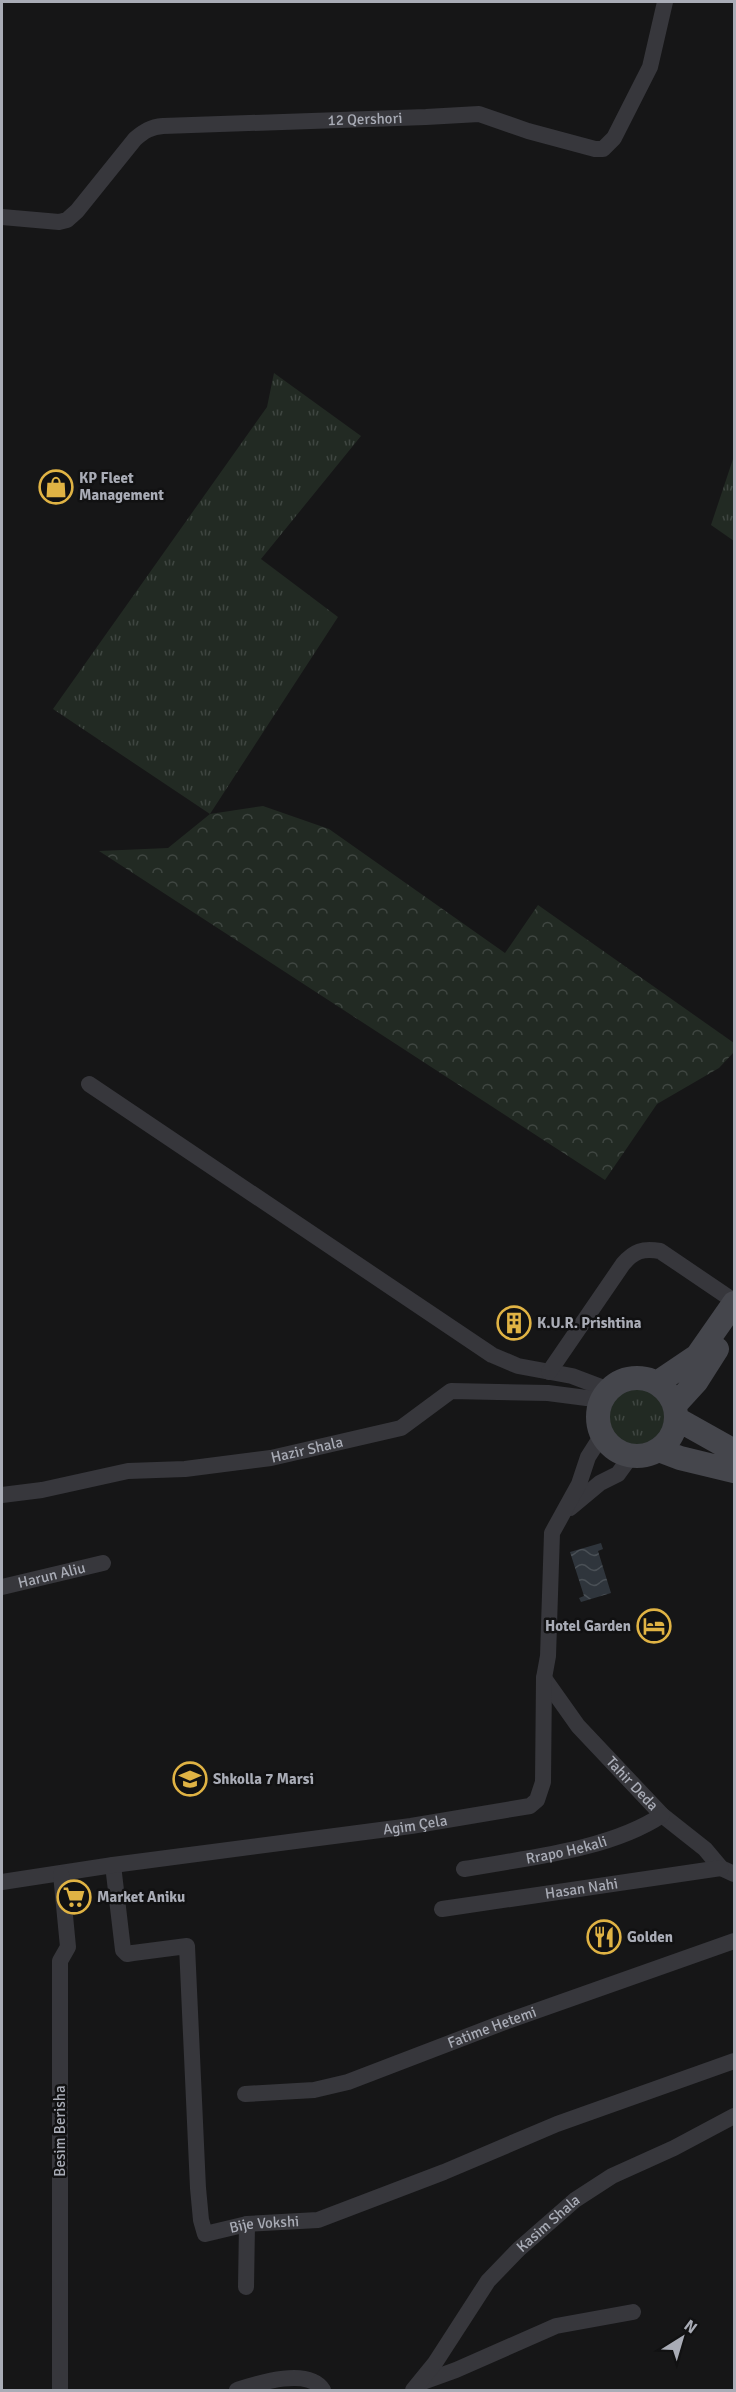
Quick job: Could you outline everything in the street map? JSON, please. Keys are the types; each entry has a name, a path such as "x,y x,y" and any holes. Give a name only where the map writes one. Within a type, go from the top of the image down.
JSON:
{"street":[{"name":"12 Qershori","path":"2,218 59,222 67,220 77,211 135,139 152,127 426,117 468,113 492,117 528,131 595,149 603,149 614,138 650,67 665,2"},
{"path":"89,1084 492,1355 518,1366 572,1376 605,1395"},
{"path":"549,1372 623,1264 639,1250 660,1251 735,1302 697,1356 657,1383 630,1378 620,1382 605,1395 598,1418 602,1435 617,1450 631,1456 646,1456 659,1450 671,1437 676,1412 700,1372 735,1324"},
{"path":"657,1383 676,1412 735,1450"},
{"name":"Hazir Shala","path":"2,1495 42,1490 128,1471 185,1469 271,1458 401,1428 451,1390 605,1395"},
{"name":"Agim Çela","path":"2,1882 411,1826 530,1806 537,1800 543,1782 544,1678 548,1656 552,1536 554,1526 579,1484 588,1457 602,1435"},
{"path":"659,1450 680,1458 735,1472"},
{"name":"Agim Çela","path":"564,1512 600,1483 618,1474 631,1456"},
{"name":"Harun Aliu","path":"2,1587 103,1563"},
{"name":"Tahir Deda","path":"544,1678 572,1719 662,1815 705,1849 728,1871"},
{"name":"Rrapo Hekali","path":"464,1869 587,1845 626,1834 662,1815"},
{"name":"Bije Vokshi","path":"113,1865 123,1950 133,1953 187,1946 198,2188 201,2220 205,2234 247,2224 318,2220 444,2172 557,2124 735,2061"},
{"name":"Hasan Nahi","path":"442,1909 728,1871"},
{"name":"Besim Berisha","path":"60,2391 60,1961 68,1947 61,1874"},
{"name":"Fatime Hetemi","path":"245,2094 315,2090 348,2082 502,2023 735,1941"},
{"name":"Kasim Shala","path":"416,2387 435,2363 488,2281 506,2261 575,2200 612,2176 735,2116"},
{"path":"246,2288 247,2224"},
{"path":"416,2387 556,2326 633,2312"},
{"path":"237,2391 266,2382 292,2378 312,2381 323,2391"}],"green space":[{"path":"274,373 361,436 261,559 338,617 210,814 53,709 267,407"},
{"path":"734,456 734,541 711,525"},
{"path":"263,806 329,829 505,953 538,905 734,1043 734,1052 719,1068 657,1104 605,1180 99,851 168,848 210,814"},
{"path":"637,1386 654,1391 659,1395 663,1400 668,1417 663,1434 659,1439 654,1443 637,1448 620,1443 615,1439 611,1434 606,1417 611,1400 615,1395 620,1391"}],"water":[{"path":"601,1543 603,1549 598,1551 611,1593 581,1602 579,1598 584,1596 570,1552"}],"place":[{"name":"KP Fleet Management","path":"56,487"},
{"name":"K.U.R. Prishtina","path":"514,1323"},
{"name":"Hotel Garden","path":"654,1626"},
{"name":"Shkolla 7 Marsi","path":"190,1779"},
{"name":"Market Aniku","path":"74,1897"},
{"name":"Golden","path":"604,1937"}]}
